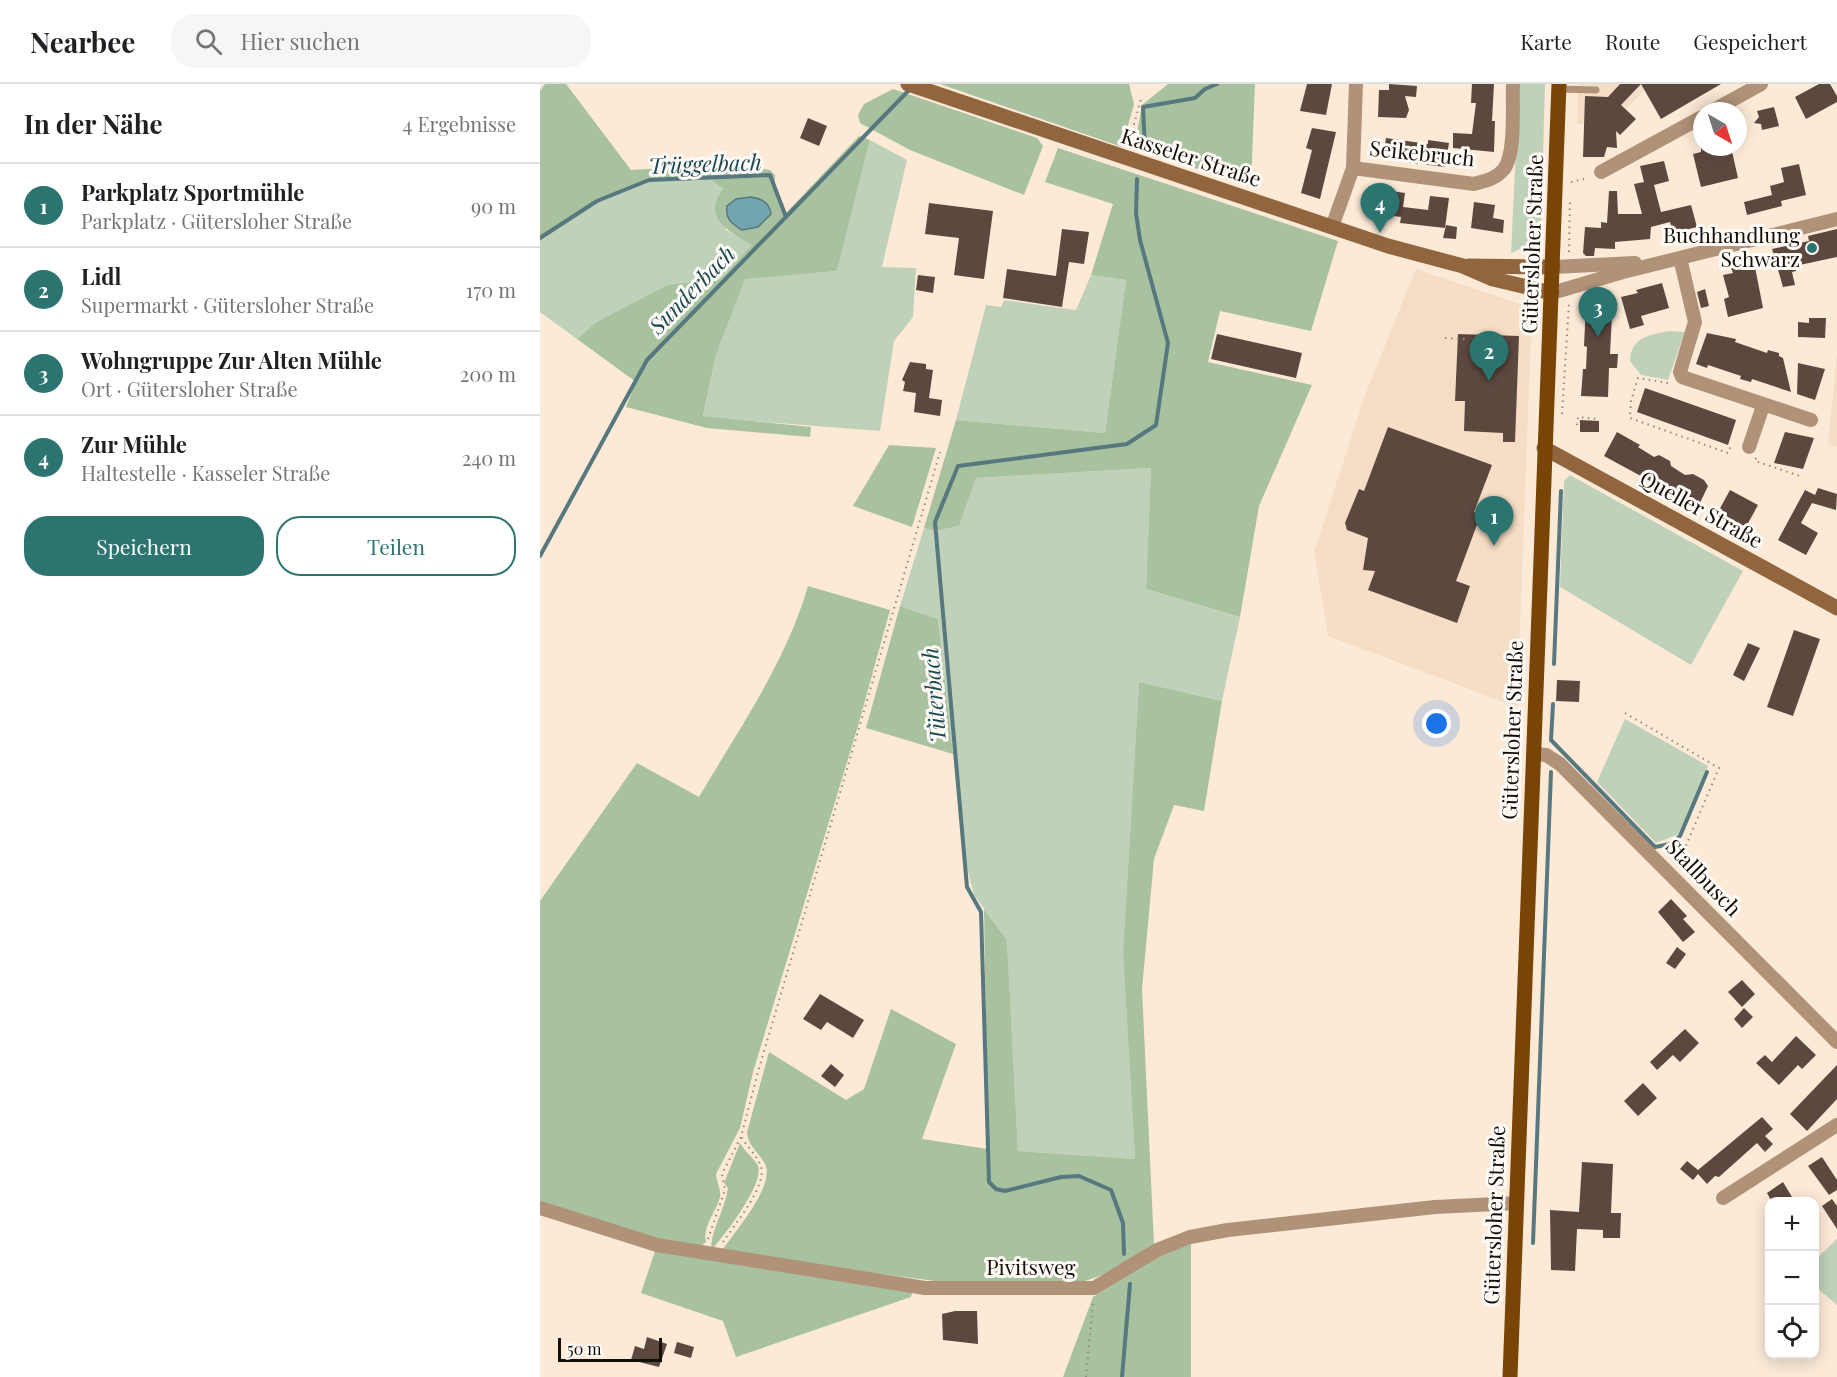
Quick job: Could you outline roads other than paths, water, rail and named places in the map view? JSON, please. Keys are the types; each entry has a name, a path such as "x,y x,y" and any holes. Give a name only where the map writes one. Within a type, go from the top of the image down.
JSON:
{"main road":[{"name":"Gütersloher Straße","path":"1510,1377 1559,87"}],"street":[{"name":"Kasseler Straße","path":"908,84 1332,227 1426,257 1463,266 1493,279 1552,293"},
{"path":"1332,227 1353,168 1356,84"},
{"name":"Seikebruch","path":"1353,168 1474,184 1492,179 1503,170 1510,157 1513,84"},
{"path":"1728,102 1761,84"},
{"path":"1602,172 1693,122"},
{"path":"1552,293 1837,219"},
{"path":"1553,267 1673,260"},
{"path":"1673,260 1695,322 1680,372 1687,380 1811,420"},
{"name":"Kasseler Straße","path":"1463,266 1553,267"},
{"path":"1749,447 1763,406"},
{"name":"Queller Straße","path":"1544,448 1837,608"},
{"name":"Stallbusch","path":"1534,754 1546,755 1560,764 1837,1042"},
{"path":"1723,1198 1837,1125"},
{"name":"Pivitsweg","path":"540,1208 657,1245 925,1288 1094,1288 1157,1250 1190,1237 1228,1230 1435,1207 1517,1203"}],"lane":[{"path":"1559,87 1596,90"}],"water":[{"path":"751,197 764,202 771,214 758,227 742,230 730,221 727,206 736,199"}],"waterway":[{"name":"Tüterbach","path":"1145,149 1143,107 1195,98 1205,89 1217,84"},
{"name":"Sunderbach","path":"540,556 647,360 911,88"},
{"name":"Trüggelbach","path":"540,238 597,201 649,180 770,175 786,217"},
{"name":"Tüterbach","path":"1124,1254 1123,1223 1111,1190 1079,1176 1061,1177 1005,1191 996,1189 989,1182 981,912 967,887 935,522 958,466 1127,444 1156,425 1168,343 1140,240 1136,213 1137,179"},
{"path":"1554,664 1561,491"},
{"path":"1553,704 1551,740 1655,847 1670,844 1680,836 1707,772"},
{"path":"1533,1243 1551,772"},
{"name":"Tüterbach","path":"1122,1377 1130,1284"}],"place":[{"name":"Zur Mühle","path":"1380,233"},
{"name":"Buchhandlung Schwarz","path":"1812,248"},
{"name":"Wohngruppe Zur Alten Mühle","path":"1598,337"},
{"name":"Lidl","path":"1489,381"},
{"name":"Parkplatz Sportmühle","path":"1494,546"}]}
